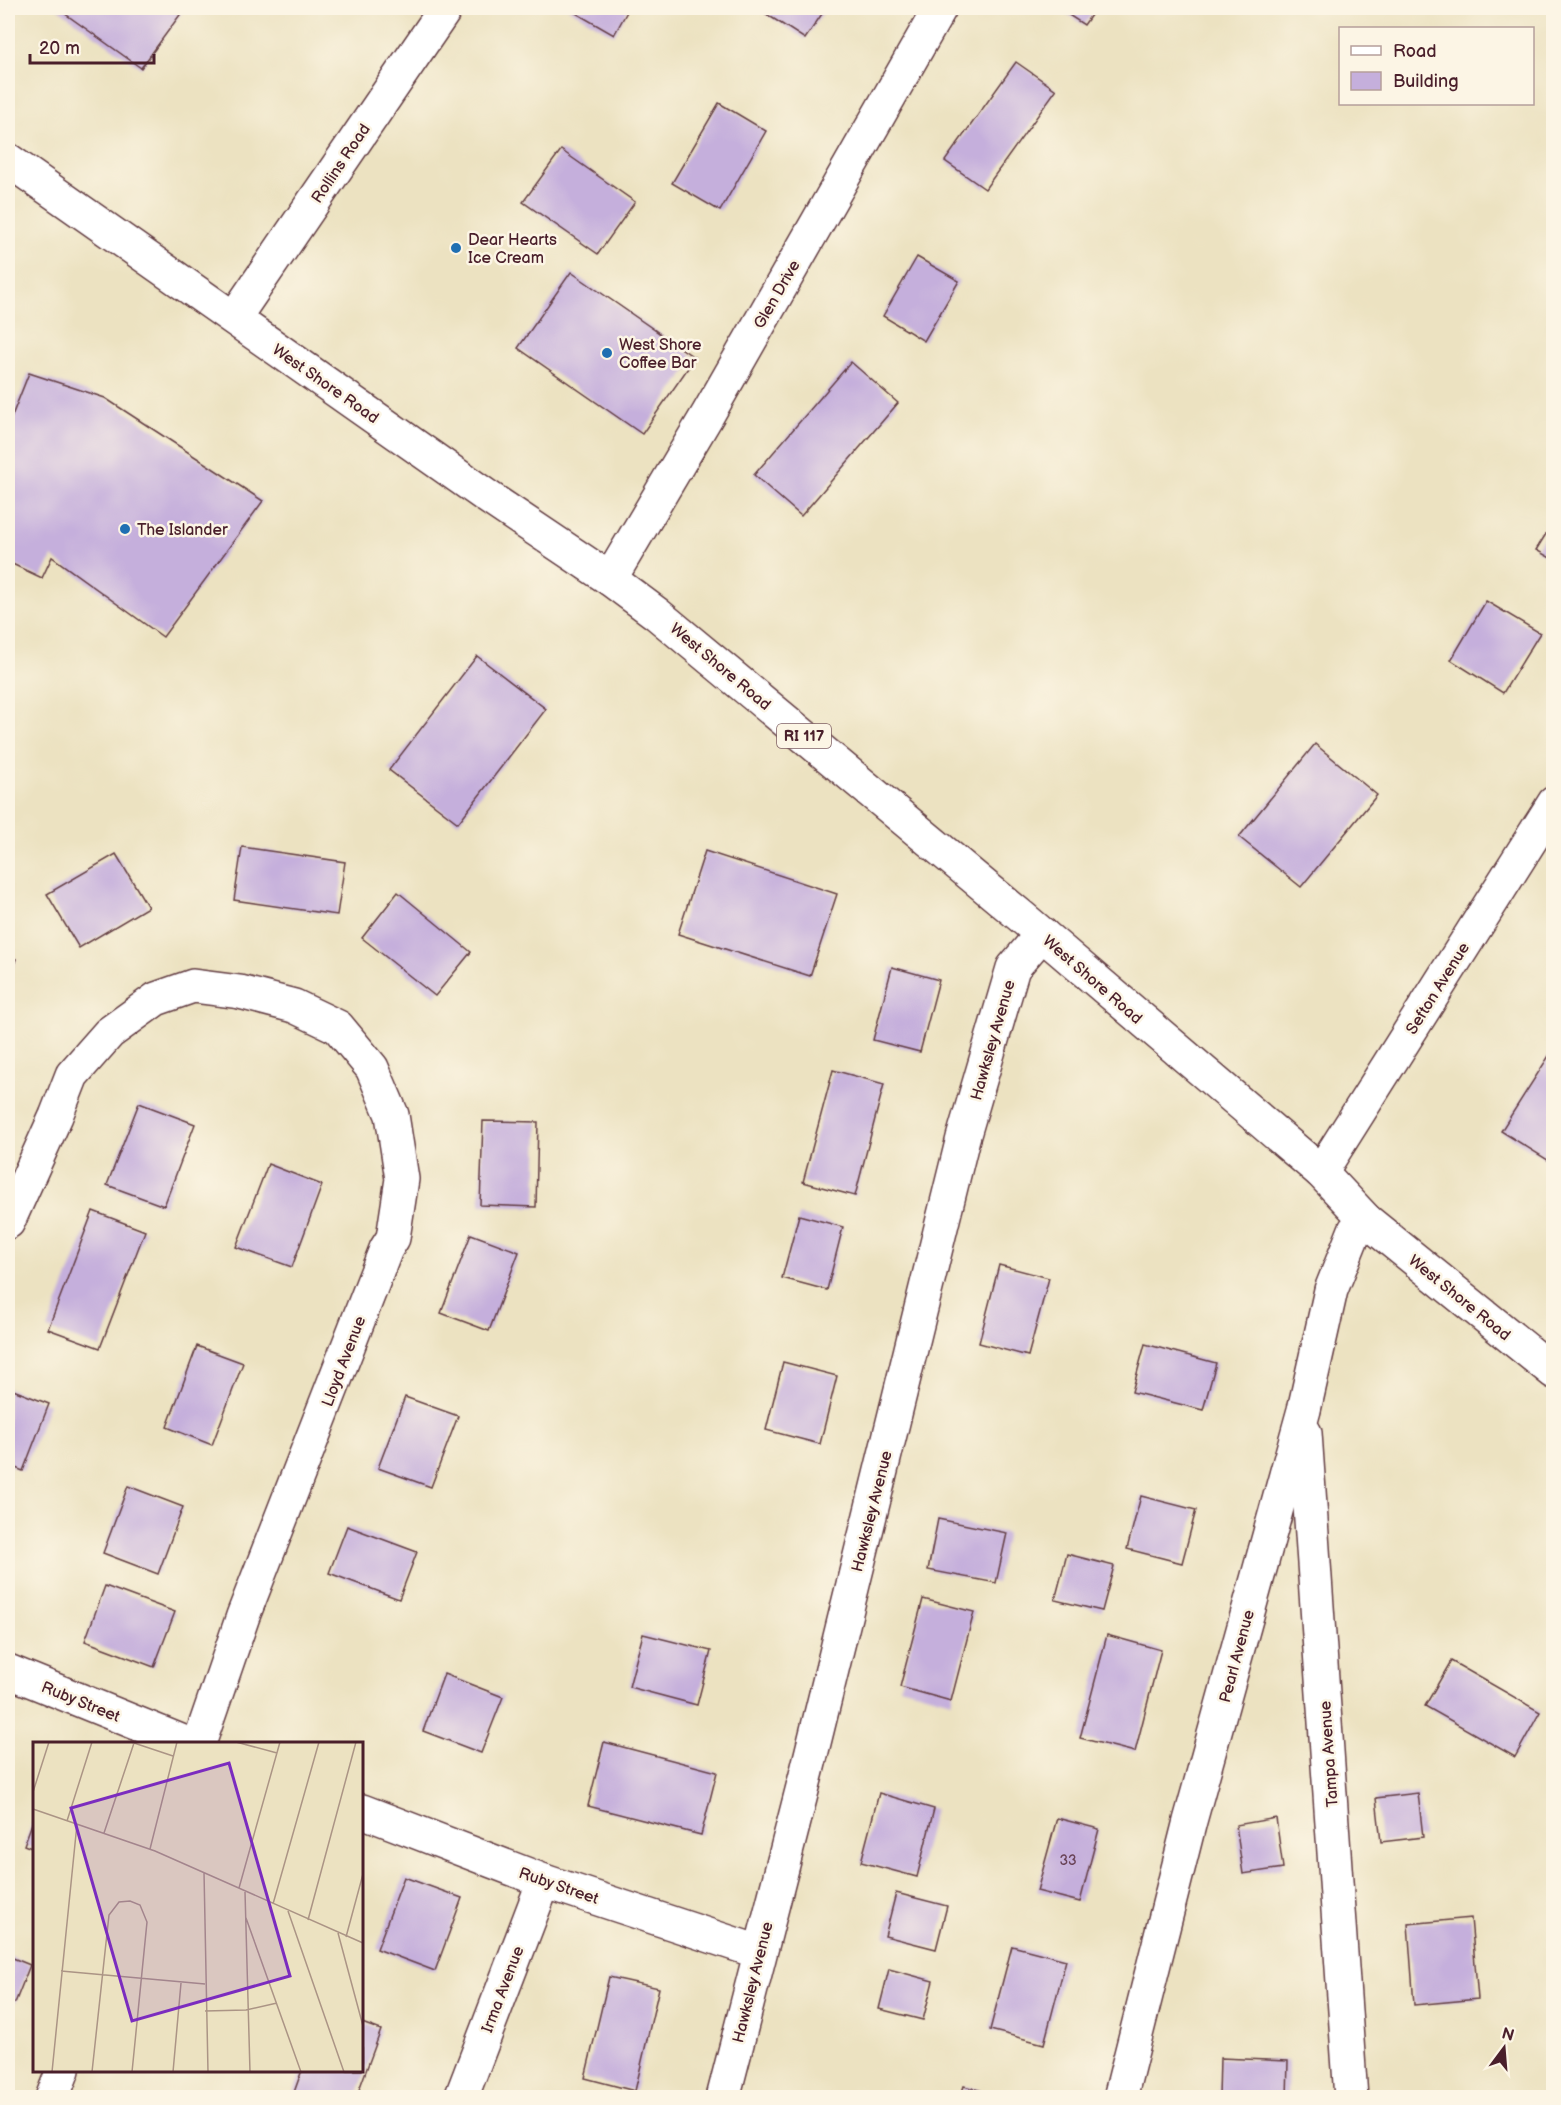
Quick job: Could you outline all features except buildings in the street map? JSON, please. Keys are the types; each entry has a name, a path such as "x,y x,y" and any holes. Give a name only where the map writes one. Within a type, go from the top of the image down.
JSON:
{"street":[{"name":"Rollins Road","path":"234,318 446,8"},
{"name":"Glen Drive","path":"610,579 708,414 940,8"},
{"name":"West Shore Road","path":"8,162 485,495 610,579 672,625 1321,1172 1366,1220 1554,1372"},
{"name":"Sefton Avenue","path":"1321,1172 1554,803"},
{"name":"Hawksley Avenue","path":"723,2097 804,1782 963,1138 1013,968 1041,934"},
{"name":"Lloyd Avenue","path":"8,1222 72,1075 109,1033 156,999 193,986 240,992 296,1007 338,1027 372,1068 392,1115 402,1179 393,1238 386,1249 243,1616 199,1742"},
{"name":"Pearl Avenue","path":"1120,2097 1190,1821 1304,1410 1332,1290 1355,1230 1366,1220"},
{"name":"Tampa Avenue","path":"1304,1410 1351,2097"},
{"name":"Ruby Street","path":"8,1671 186,1742"},
{"name":"Ruby Street","path":"363,1811 544,1881 759,1952"},
{"name":"Irma Avenue","path":"460,2097 544,1881"},
{"path":"52,2097 62,2072"}],"place":[{"name":"Dear Hearts Ice Cream","path":"456,248"},
{"name":"West Shore Coffee Bar","path":"607,353"},
{"name":"The Islander","path":"125,529"}]}
